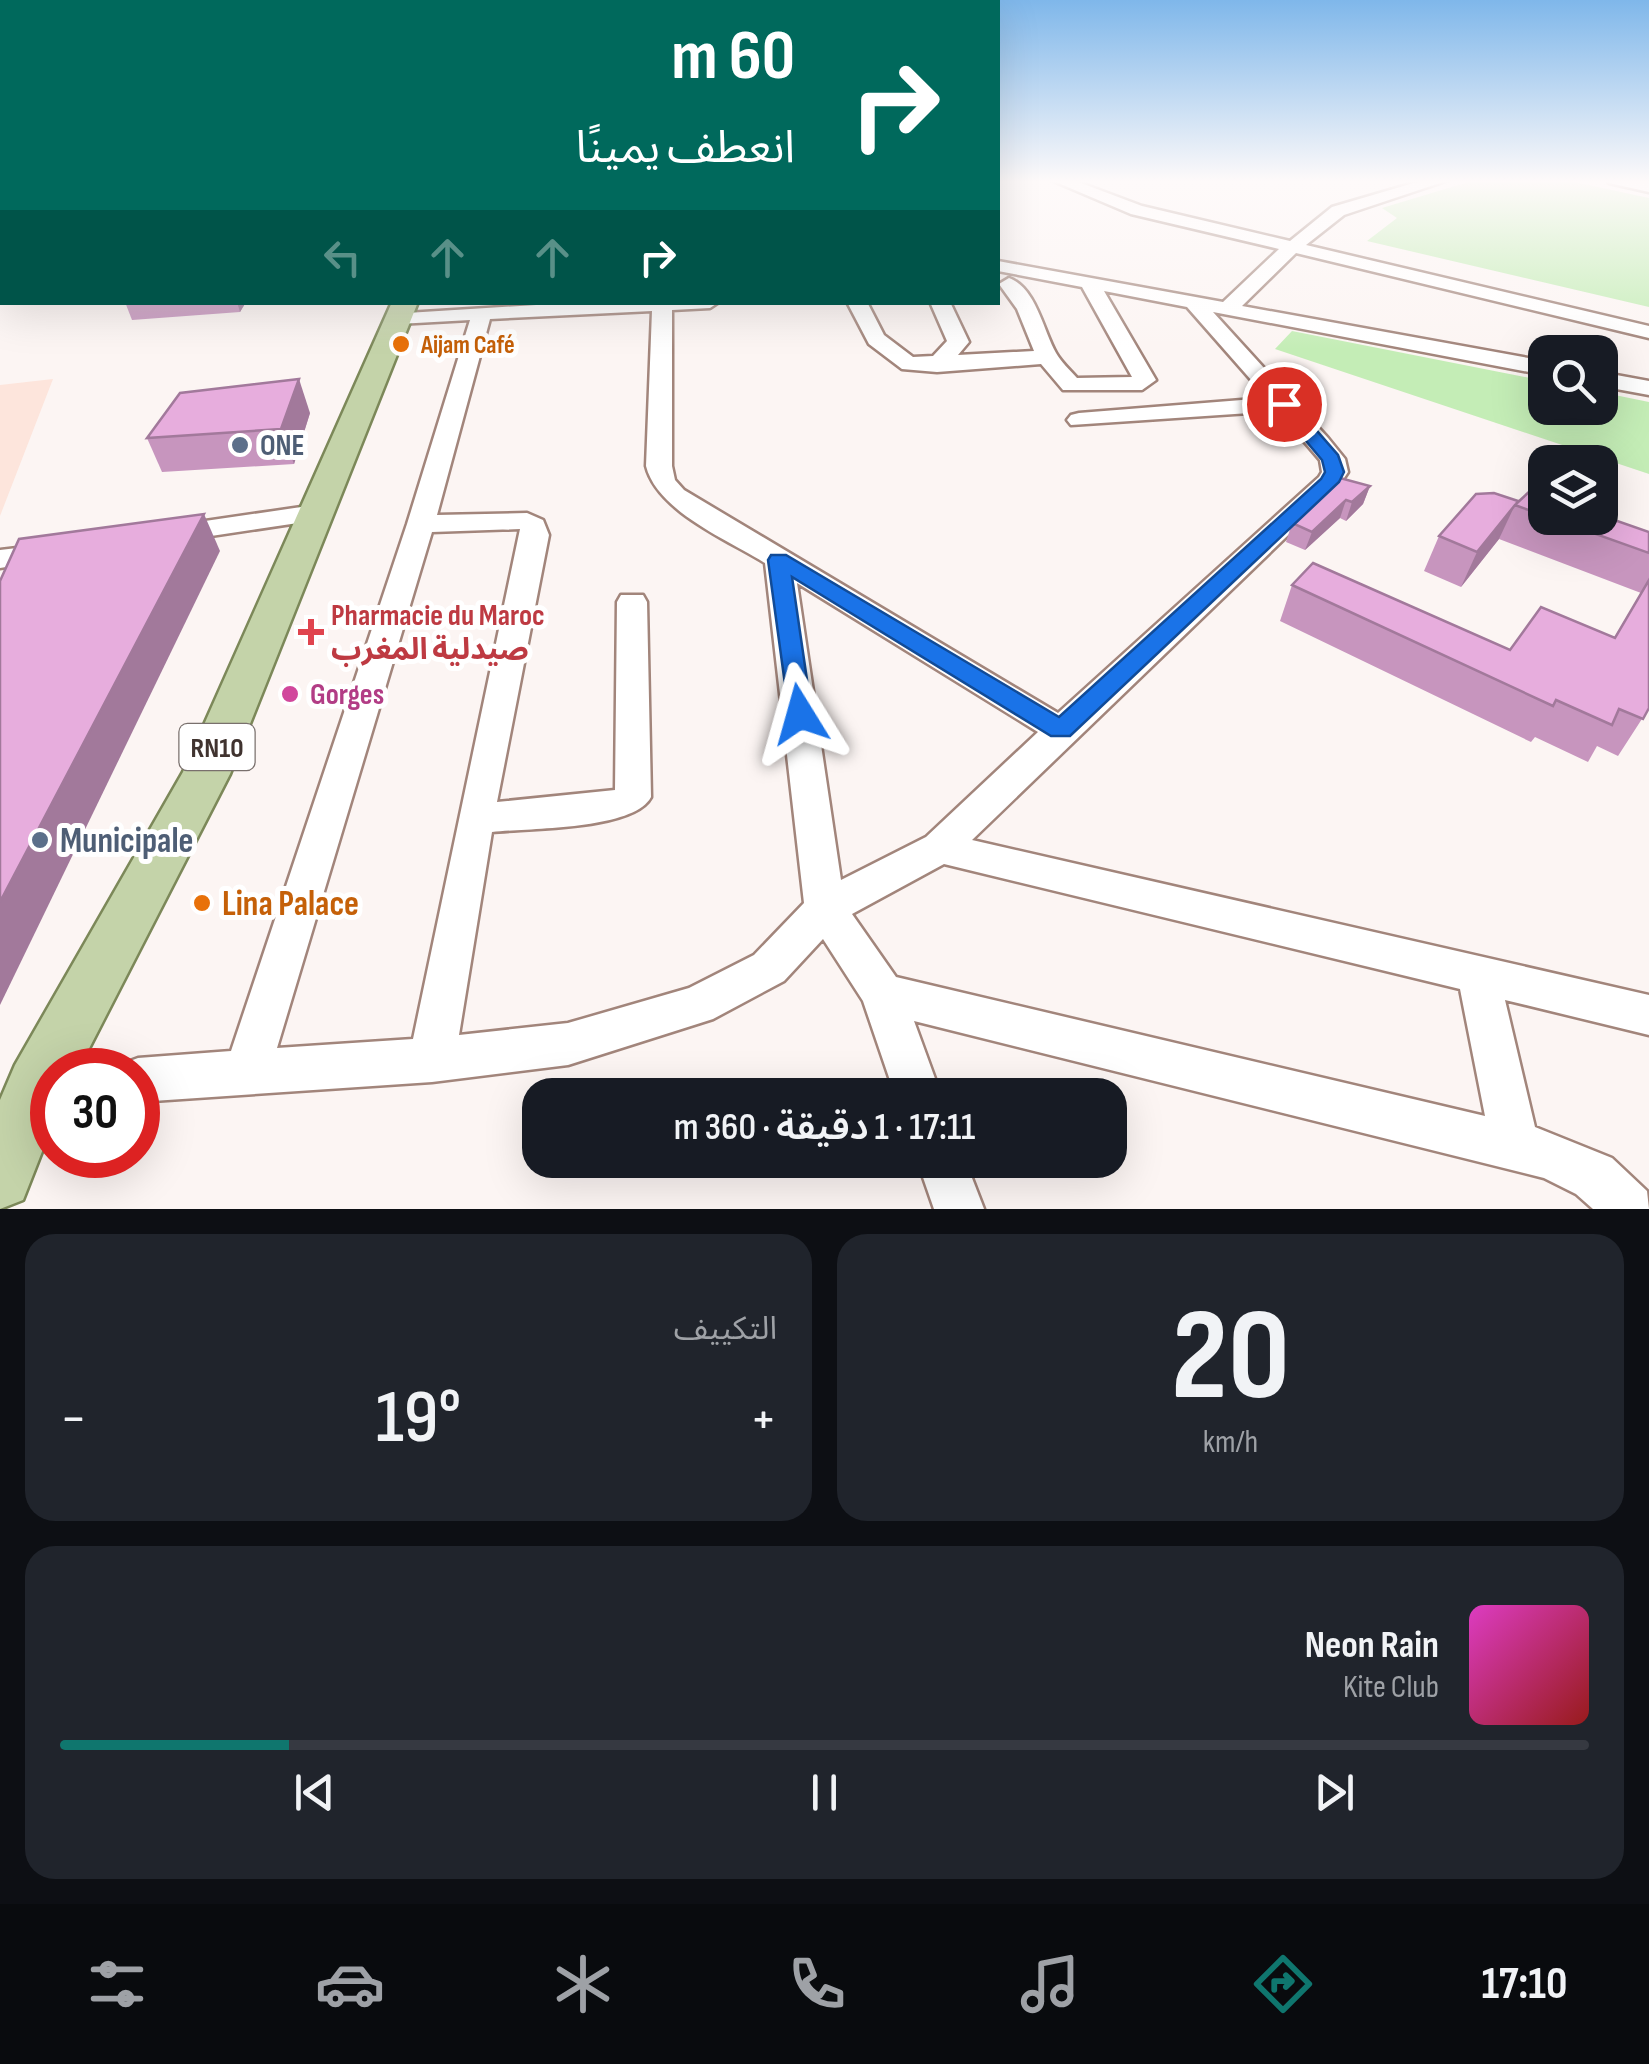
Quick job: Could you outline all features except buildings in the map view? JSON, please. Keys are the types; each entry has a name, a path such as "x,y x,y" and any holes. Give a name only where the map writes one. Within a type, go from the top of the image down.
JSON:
{"main road":[{"name":"RN10","path":"52,1048 206,774 401,310"},
{"name":"RN10","path":"0,1177 30,1088"}],"street":[{"path":"1266,236 1649,318"},
{"path":"1228,309 1306,236"},
{"path":"1298,243 1649,332"},
{"path":"1001,278 1054,276 1528,365"},
{"path":"1001,278 1027,308 1047,358 1071,386 1142,383 1145,380 1089,283"},
{"path":"160,1079 432,1060 568,1044 698,1005 769,968 826,908 940,848 1060,730 1329,482 1335,472 1332,459 1194,302"},
{"path":"401,310 482,313 662,305 658,466 663,482 675,496 1060,730"},
{"path":"858,305 872,336 888,355 910,364 1047,358"},
{"path":"938,365 958,342 941,305"},
{"path":"246,1074 421,524 482,313"},
{"path":"1618,382 1649,388"},
{"path":"1079,420 1284,404"},
{"path":"137,539 315,513"},
{"path":"421,524 527,521 535,535 475,819 432,1060"},
{"path":"8,566 78,548"},
{"path":"779,560 826,908 882,992 912,1078"},
{"path":"475,819 618,805 633,797 632,602"},
{"path":"940,848 1649,1015"},
{"path":"1478,974 1514,1147"},
{"path":"882,992 1548,1155 1594,1176 1614,1206"},
{"path":"948,1178 959,1209"}],"shaded area":[{"path":"53,379 0,516 0,385"}],"green space":[{"path":"1373,236 1649,236 1649,307 1367,241"},
{"path":"1292,331 1528,378 1528,425 1618,425 1618,396 1649,402 1649,474 1618,464 1618,445 1562,445 1275,349"}],"place":[{"name":"Aijam Café","path":"401,344"},
{"name":"ONE","path":"240,445"},
{"name":"Pharmacie du Maroc صيدلية المغرب","path":"311,632"},
{"name":"Gorges","path":"290,694"},
{"name":"Municipale","path":"40,840"},
{"name":"Lina Palace","path":"202,903"}],"route":[{"path":"800,714 779,560 1060,730 1329,482 1335,472 1332,459 1284,404"}]}
